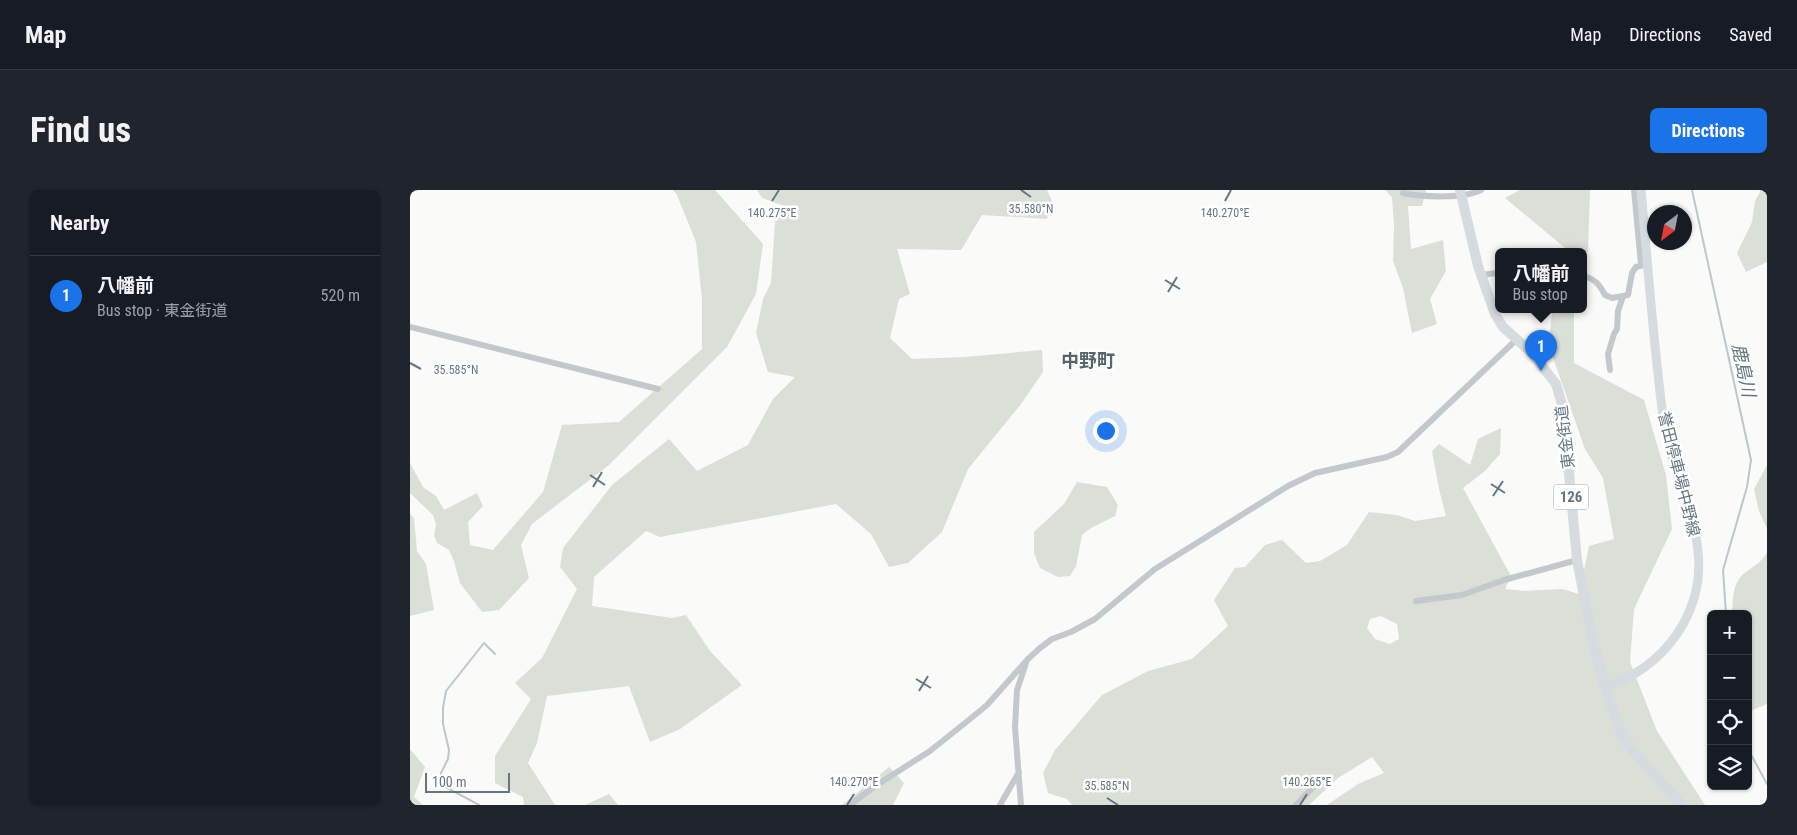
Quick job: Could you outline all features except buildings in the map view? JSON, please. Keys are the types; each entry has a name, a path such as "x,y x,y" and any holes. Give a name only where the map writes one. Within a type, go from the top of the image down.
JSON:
{"highway":[{"name":"東金街道","path":"1465,192 1481,275 1494,314 1503,327 1536,358 1556,384 1563,408 1577,560 1592,637 1605,687 1622,735 1634,752 1682,805"}],"main road":[{"name":"誉田停車場中野線","path":"1605,687 1621,681 1649,664 1671,642 1685,621 1694,600 1699,574 1698,548 1687,502 1673,463 1663,419 1644,264 1641,190"}],"street":[{"path":"1403,193 1424,197 1481,190"},
{"path":"1587,277 1600,284 1605,296 1612,298 1628,295 1632,273 1636,267 1644,264 1634,190"},
{"path":"1481,275 1495,273"},
{"path":"1610,370 1608,354 1617,329 1618,311 1623,296"},
{"path":"410,327 658,389"},
{"path":"850,805 875,786 930,751 975,715 1028,659 1052,639 1071,632 1095,619 1155,569 1288,486 1315,473 1388,457 1398,452 1516,340"},
{"path":"1416,601 1462,595 1504,580 1577,560"},
{"path":"1021,805 1015,727 1017,690 1028,659"},
{"path":"1000,805 1019,770"},
{"path":"1296,805 1321,779"}],"shaded area":[{"path":"673,190 715,190 763,244 756,294 727,347 609,465 532,524 521,545 529,578 499,610 482,612 460,583 449,550 437,543 434,535 436,525 433,515 410,493 410,463 423,487 436,496 444,510 477,493 483,506 468,522 470,545 493,550 543,492 562,425 619,422 702,349 702,299 696,242 677,195"},
{"path":"757,190 1047,190 1052,201 1047,219 982,215 961,250 897,249 910,294 899,299 890,338 912,359 965,357 1042,350 1043,372 1021,404 968,469 942,532 908,563 889,567 871,534 836,504 660,537 646,531 594,577 592,606 672,618 686,615 710,651 742,685 680,729 650,742 629,686 547,696 537,743 528,763 555,805 524,805 523,797 495,783 495,756 531,699 515,683 542,658 577,589 560,567 563,548 612,485 669,439 697,471 748,445 773,399 795,377 768,372 756,333 763,299 771,283 775,222 790,208 762,198"},
{"path":"1385,190 1426,190 1422,206 1408,206 1411,249 1443,240 1446,271 1430,299 1437,324 1412,333 1403,288 1393,261 1394,226 1392,197"},
{"path":"1520,190 1590,190 1588,252 1587,248 1565,248 1505,198"},
{"path":"1761,190 1767,190 1767,262 1746,272 1737,253 1752,222 1755,201"},
{"path":"1552,313 1574,313 1574,363 1644,400 1666,475 1672,529 1634,609 1630,662 1657,731 1705,805 1327,805 1358,784 1384,773 1372,757 1338,778 1309,805 1072,805 1067,799 1048,793 1043,773 1055,750 1102,695 1148,671 1192,659 1228,626 1214,600 1235,568 1245,567 1265,545 1282,540 1306,563 1320,561 1347,545 1369,512 1397,515 1415,521 1446,516 1432,451 1439,444 1470,465 1478,439 1501,428 1500,454 1485,471 1463,488 1511,576 1505,589 1525,591 1562,589 1579,594 1589,546 1614,539 1603,478 1585,449 1551,352","holes":["1381,616 1397,624 1399,639 1390,644 1375,639 1367,628 1370,619"]},
{"path":"1767,465 1767,529 1759,511 1754,489"},
{"path":"1077,482 1107,487 1118,505 1115,516 1091,528 1082,535 1076,566 1070,576 1058,577 1040,568 1034,553 1034,532 1064,504"},
{"path":"410,514 414,518 417,551 426,564 434,610 410,616"},
{"path":"1767,552 1767,704 1752,710 1752,610 1732,610 1733,596 1739,579 1764,557"},
{"path":"410,749 425,767 414,797 423,805 410,805"},
{"path":"889,767 904,783 893,805 842,805"},
{"path":"609,794 618,805 585,805"}],"waterway":[{"name":"鹿島川","path":"1692,190 1751,460 1747,487 1723,570 1726,610"},
{"path":"479,805 442,785 441,773 448,759 449,750 443,724 443,708 446,691 484,643 495,654"},
{"name":"鹿島川","path":"1752,756 1767,784"}],"place":[{"name":"八幡前","path":"1541,371"}],"district":[{"name":"中野町","path":"1088,360"}]}
